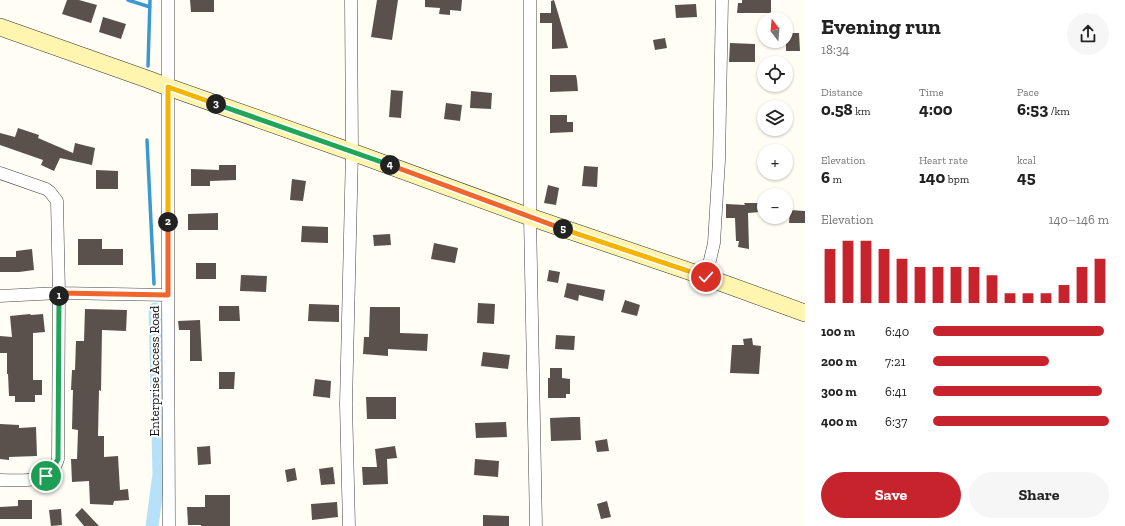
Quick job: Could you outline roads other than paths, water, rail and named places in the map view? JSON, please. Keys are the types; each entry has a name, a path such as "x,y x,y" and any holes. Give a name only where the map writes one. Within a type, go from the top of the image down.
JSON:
{"main road":[{"path":"0,27 530,217 706,277 805,313"}],"street":[{"name":"Enterprise Access Road","path":"168,0 169,526"},
{"path":"349,526 346,404 352,152 351,0"},
{"path":"530,0 530,217 536,526"},
{"path":"706,277 714,244 719,160 722,0"},
{"path":"0,173 46,189 57,201 59,293 57,463 50,473 38,479 0,480"},
{"path":"0,296 59,293 168,295"}],"waterway":[{"path":"128,0 150,7"},
{"path":"148,66 150,0"},
{"path":"147,140 154,284"},
{"path":"152,526 159,474 155,309"}]}
